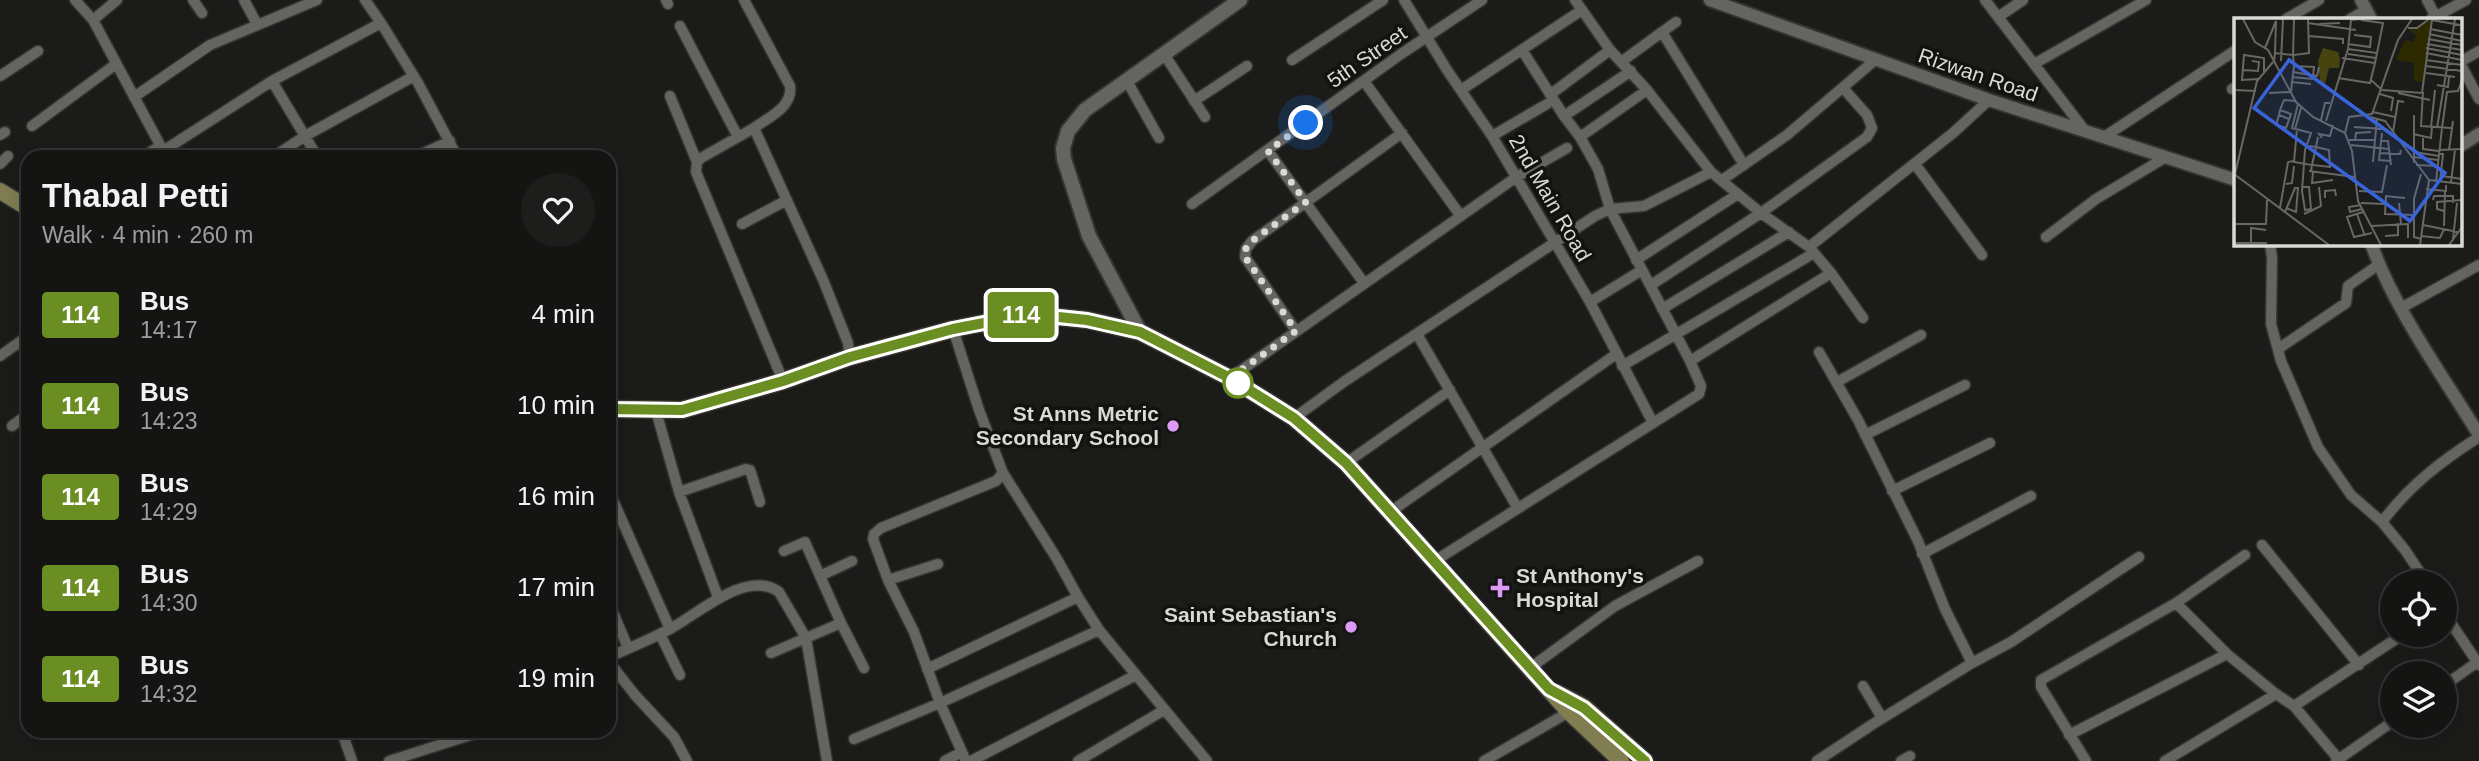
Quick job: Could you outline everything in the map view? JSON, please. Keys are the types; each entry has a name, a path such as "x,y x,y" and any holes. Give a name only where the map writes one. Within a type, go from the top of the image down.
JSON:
{"main road":[{"path":"1140,332 1089,236 1064,159 1063,148 1068,131 1078,117 1235,2"},
{"path":"0,191 21,204"},
{"path":"616,409 682,410 783,381 850,357 953,329 1030,314 1087,320 1140,332 1230,378 1294,418 1346,463 1569,712 1621,761"},
{"path":"1549,689 1584,708 1645,761"}],"street":[{"path":"75,0 93,20 162,150"},
{"path":"93,20 117,0"},
{"path":"193,0 202,13"},
{"path":"244,0 257,24"},
{"path":"134,97 210,45 317,0"},
{"path":"365,0 414,76 454,150"},
{"path":"697,162 754,128 787,104 792,95 790,86 744,0"},
{"path":"1292,60 1384,0"},
{"name":"2nd Main Road","path":"1404,0 1492,136 1590,302 1615,355 1652,421"},
{"name":"5th Street","path":"1192,204 1482,0"},
{"path":"1575,0 1610,50 1647,90 1711,172 1811,250 1863,318"},
{"name":"Rizwan Road","path":"1710,0 1989,100 2234,179"},
{"path":"1985,0 2087,133"},
{"path":"1998,17 2023,0"},
{"path":"2034,64 2146,0"},
{"path":"2288,18 2319,0"},
{"path":"2427,0 2434,18 2466,0"},
{"path":"1461,90 1582,10"},
{"path":"1621,61 1676,22"},
{"path":"166,150 272,81 381,23"},
{"path":"680,26 738,137"},
{"path":"1662,32 1744,165"},
{"path":"1433,562 1700,391 1701,386 1651,285 1609,209 1601,174 1580,137 1549,99 1522,50"},
{"path":"1492,136 1549,99 1610,50"},
{"path":"0,76 38,51"},
{"path":"2104,136 2234,51"},
{"path":"2462,61 2479,51"},
{"path":"1164,54 1205,117"},
{"path":"1722,180 1787,135 1875,60"},
{"path":"32,126 116,64"},
{"path":"1195,101 1247,66"},
{"path":"2462,66 2479,99"},
{"path":"1564,116 1631,71"},
{"path":"284,150 414,76"},
{"path":"272,81 313,150"},
{"path":"1127,81 1159,138"},
{"path":"1364,81 1461,215"},
{"path":"1651,285 1761,213 1871,132 1867,115 1844,89"},
{"path":"1580,137 1647,90"},
{"path":"670,96 697,162 699,179 783,381"},
{"path":"1622,366 1811,250 1989,100"},
{"path":"754,128 824,282 848,343 850,357"},
{"path":"1296,331 1245,257 1246,248 1402,133"},
{"path":"2462,145 2479,134"},
{"path":"430,150 450,141"},
{"path":"1230,378 1515,178 1567,148"},
{"path":"1268,151 1364,284"},
{"path":"0,164 8,156"},
{"path":"2046,237 2096,199 2165,157"},
{"path":"1915,164 1982,255"},
{"path":"1294,418 1345,381 1609,209 1644,206 1711,172"},
{"path":"1636,260 1738,194"},
{"path":"742,224 787,200"},
{"path":"1662,309 1789,232"},
{"path":"2270,245 2271,324 2278,349 2318,447 2351,495 2382,522 2417,570"},
{"path":"2372,245 2378,265 2401,308 2479,436 2441,461 2418,481 2382,522"},
{"path":"2278,349 2346,303 2348,286 2378,265"},
{"path":"2401,308 2479,265"},
{"path":"1590,302 1642,270"},
{"path":"1690,361 1831,274"},
{"path":"953,329 1003,473 1099,630 1134,676 1205,758 1193,761"},
{"path":"1417,334 1517,507"},
{"path":"1837,382 1921,335"},
{"path":"0,356 21,341"},
{"path":"1819,352 1865,435 1972,663"},
{"path":"1390,512 1615,355"},
{"path":"1865,435 1965,385"},
{"path":"1346,463 1450,390"},
{"path":"656,411 679,492 718,597"},
{"path":"12,426 21,419"},
{"path":"1892,491 1990,443"},
{"path":"679,492 746,469 750,470 760,502"},
{"path":"967,758 940,703 914,632 888,580 873,539 874,534 881,528 996,481 1003,473"},
{"path":"1922,554 2031,496"},
{"path":"616,507 670,629"},
{"path":"784,551 805,542 864,668"},
{"path":"2262,545 2359,665"},
{"path":"2086,761 2040,687 2041,680 2176,603 2245,555"},
{"path":"1817,761 1882,718 2011,642 2138,557"},
{"path":"820,576 852,561"},
{"path":"1530,668 1615,606 1698,561"},
{"path":"888,580 938,564"},
{"path":"616,656 670,629 718,597 757,585 768,586 779,592 806,638 827,761"},
{"path":"927,669 1078,597"},
{"path":"2176,603 2227,654 2294,706 2338,760 2380,730"},
{"path":"616,620 628,649"},
{"path":"771,653 841,623"},
{"path":"854,739 1099,630"},
{"path":"2457,632 2478,664 2457,677"},
{"path":"660,634 680,675"},
{"path":"2294,706 2385,647"},
{"path":"2069,735 2227,654"},
{"path":"616,669 635,695 674,737 687,761"},
{"path":"945,761 967,758 1134,676"},
{"path":"1863,686 1882,718"},
{"path":"2165,761 2276,694"},
{"path":"1078,761 1164,710"},
{"path":"1484,761 1569,712"},
{"path":"344,738 352,761"},
{"path":"388,761 461,738"}],"bus line":[{"name":"114","path":"616,409 682,410 783,381 850,357 994,319 1030,314 1048,315 1087,320 1140,332 1230,378 1294,418 1346,463 1549,689 1584,708 1645,761"}],"place":[{"name":"St Anns Metric Secondary School","path":"1173,426"},
{"name":"St Anthony's Hospital","path":"1500,588"},
{"name":"Saint Sebastian's Church","path":"1351,627"}],"route":[{"path":"1238,383 1230,378 1296,331 1245,257 1246,248 1252,241 1306,202 1268,151 1306,123"}]}
